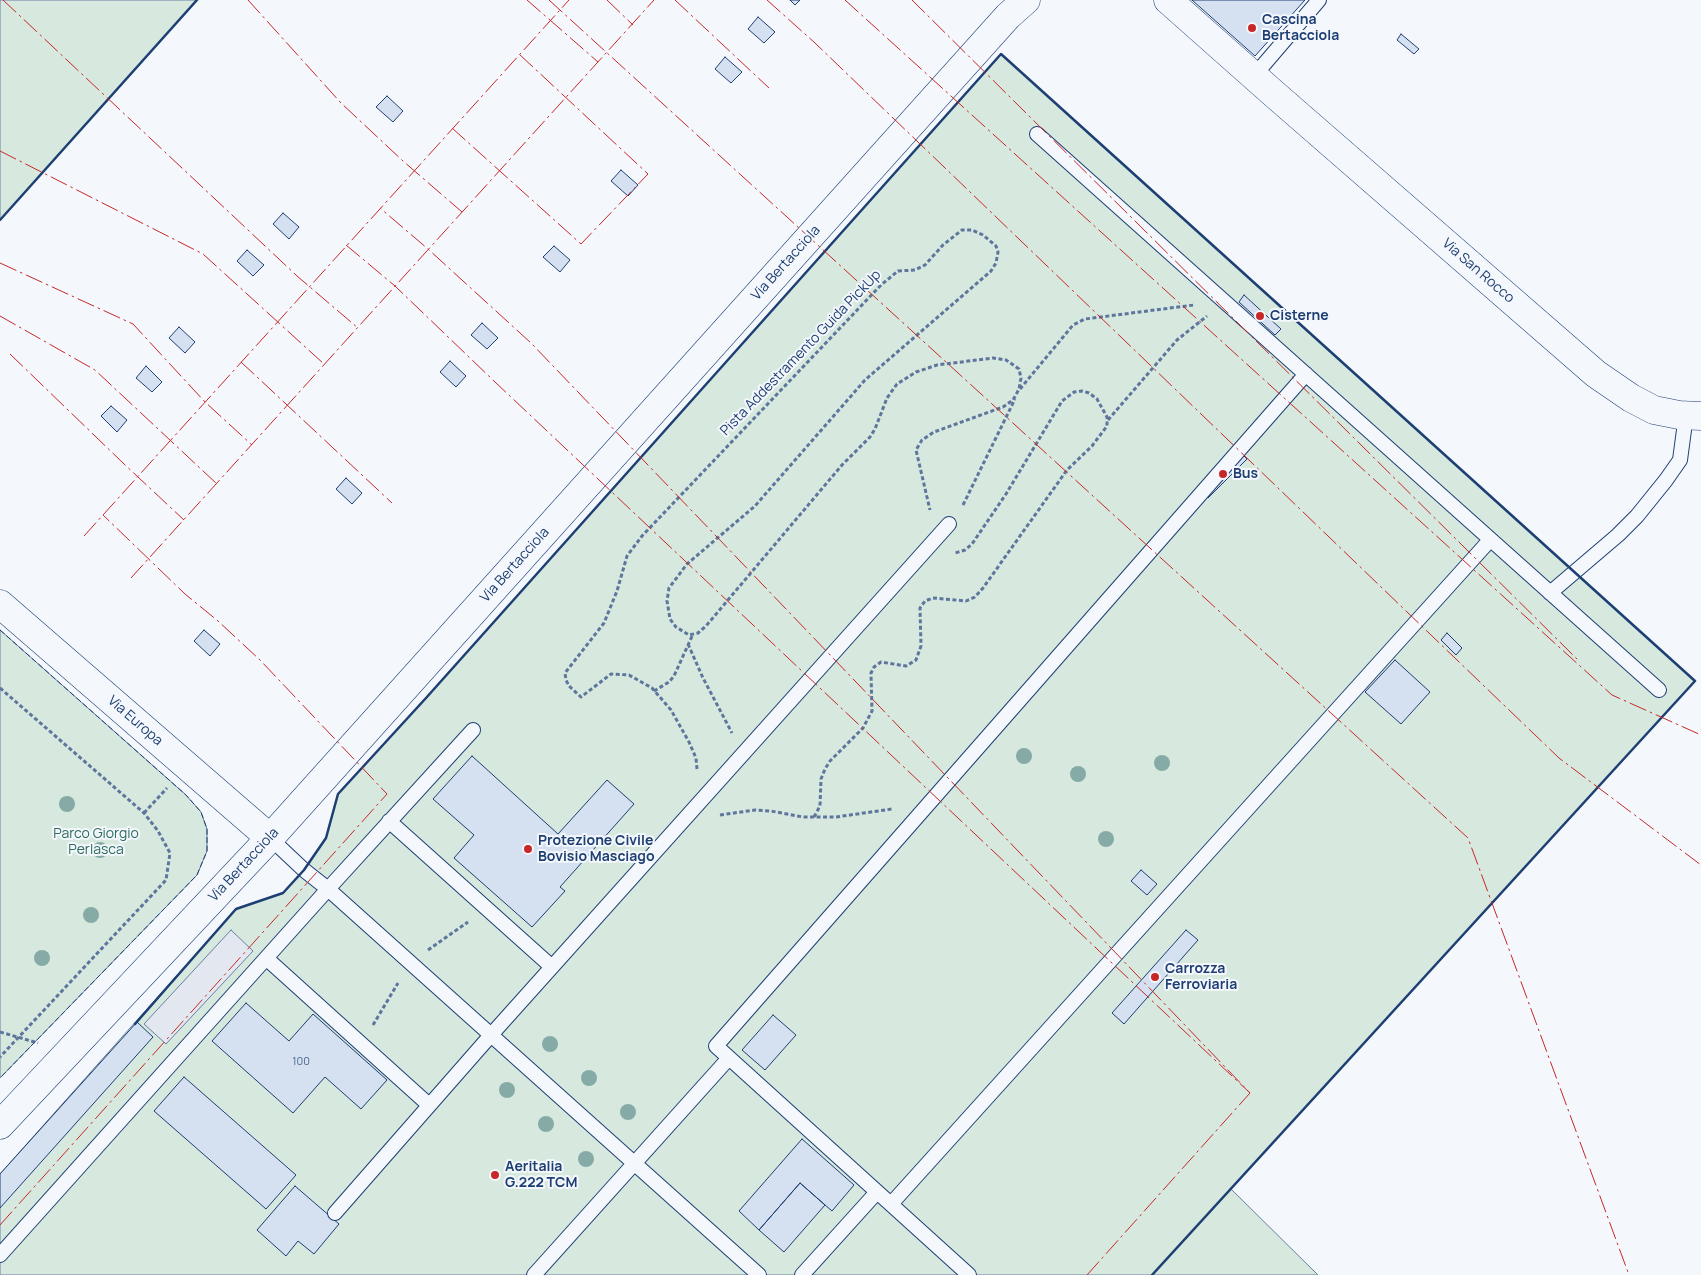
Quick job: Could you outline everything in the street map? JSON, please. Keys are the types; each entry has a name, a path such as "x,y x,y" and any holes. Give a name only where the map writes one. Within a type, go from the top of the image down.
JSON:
{"street":[{"name":"Via Bertacciola","path":"0,1125 270,838 1002,23 1026,0"},
{"path":"1168,0 1263,85"},
{"name":"Via San Rocco","path":"1263,85 1596,374 1625,395 1642,404 1667,413 1693,416"},
{"name":"Via Europa","path":"0,604 270,838"}],"lane":[{"path":"1263,85 1319,0"},
{"path":"1037,134 1658,690"},
{"path":"969,1275 716,1046 1306,374"},
{"path":"1550,593 1618,535 1637,516 1680,460 1693,416"},
{"path":"335,1213 491,1035 949,524"},
{"path":"891,1204 1490,540"},
{"path":"0,1255 473,730"},
{"path":"389,821 552,967"},
{"path":"270,838 760,1275"},
{"path":"266,958 429,1105"},
{"path":"534,1275 729,1058"},
{"path":"802,1275 877,1192"}],"path":[{"name":"Pista Addestramento Guida PickUp","path":"693,634 689,635 682,632 670,619 668,610 669,588 687,564 755,506 865,380 991,271 996,263 998,252 996,246 984,235 972,230 962,230 943,245 924,265 916,270 898,271 808,360 642,536 627,556 618,592 604,623 565,673 569,686 581,697 612,674 629,675 654,691 671,710 689,742 696,758 699,786 706,796"},
{"path":"1107,421 1177,340 1225,302"},
{"path":"949,524 962,507 1020,389 1073,325 1085,319 1225,302"},
{"path":"654,691 669,682 674,676 693,634 698,633"},
{"path":"688,644 703,678 743,754"},
{"path":"0,688 144,813 158,831 170,853 166,880 0,1057"},
{"path":"713,817 755,810 803,816 836,817 883,811 936,796"},
{"path":"362,1044 410,962 487,908"},
{"path":"0,1032 19,1037"}],"green space":[{"path":"0,0 197,0 0,220"},
{"path":"1001,54 1695,681 1231,1189 1318,1275 0,1275 0,1174 236,909 283,893 304,870 326,838 338,794"},
{"name":"Parco Giorgio Perlasca","path":"0,630 186,795 201,812 207,829 207,851 197,875 0,1078"}],"shaded area":[{"path":"231,930 253,951 166,1044 144,1024"}],"building":[{"path":"790,0 800,0 795,5"},
{"name":"Cascina Bertacciola","path":"1192,0 1305,0 1255,56"},
{"path":"758,17 775,32 764,43 748,29"},
{"path":"1401,34 1419,49 1414,54 1397,40"},
{"path":"725,57 742,72 731,83 715,69"},
{"path":"387,96 403,111 393,122 376,107"},
{"path":"621,170 638,185 628,196 611,181"},
{"path":"283,213 299,227 289,239 273,224"},
{"path":"554,246 570,260 560,272 543,257"},
{"path":"247,250 264,265 253,276 237,261"},
{"name":"Cisterne","path":"1244,295 1281,329 1275,335 1239,302"},
{"path":"482,323 498,338 487,349 471,335"},
{"path":"179,327 195,342 185,353 169,338"},
{"path":"450,361 466,376 456,387 440,372"},
{"path":"146,366 162,382 152,392 136,378"},
{"path":"111,406 127,420 117,432 101,416"},
{"name":"Bus","path":"1238,450 1247,459 1208,498 1200,489"},
{"path":"346,478 362,493 352,504 336,489"},
{"path":"204,630 220,644 210,656 194,641"},
{"path":"1447,633 1462,648 1456,655 1441,640"},
{"path":"1395,660 1430,692 1401,724 1365,692"},
{"name":"Protezione Civile Bovisio Masciago","path":"472,756 558,834 607,780 634,804 560,887 565,891 532,927 454,858 474,835 433,799"},
{"path":"1141,870 1157,884 1147,895 1131,881"},
{"name":"Carrozza Ferroviaria","path":"1186,930 1198,940 1124,1024 1112,1013"},
{"path":"246,1003 289,1041 313,1014 387,1080 361,1109 325,1077 293,1113 212,1041"},
{"path":"773,1015 796,1035 765,1070 742,1050"},
{"path":"137,1022 153,1037 0,1208 0,1174"},
{"path":"184,1077 296,1175 266,1209 154,1111"},
{"path":"802,1139 854,1185 832,1211 800,1183 759,1230 739,1211"},
{"path":"800,1183 825,1205 784,1252 759,1230"},
{"path":"295,1186 339,1224 314,1254 298,1241 286,1256 257,1230"}],"fence":[{"path":"0,630 186,795 201,812 207,829 207,851 197,875 0,1078"}],"wall":[{"path":"0,220 197,0"},
{"path":"135,1024 236,909 283,893 304,870 326,838 338,794 1001,54 1695,681 1152,1275"}],"power":[{"path":"3,0 297,276 358,328"},
{"path":"248,0 341,103 403,161 462,212"},
{"path":"527,0 598,62"},
{"path":"549,0 1468,838 1629,1275"},
{"path":"84,536 569,0"},
{"path":"607,0 633,25"},
{"path":"131,578 654,0"},
{"path":"675,0 769,88"},
{"path":"767,0 815,43 1559,758 1701,865"},
{"path":"845,0 1612,695 1701,735"},
{"path":"912,0 1577,659"},
{"path":"452,128 581,244 648,174 519,54"},
{"path":"0,151 203,254 324,364"},
{"path":"346,245 395,286 1250,1093 531,343 380,208"},
{"path":"0,263 133,324 205,402 252,445"},
{"path":"0,316 95,370 217,484"},
{"path":"10,354 184,520"},
{"path":"241,362 392,503"},
{"path":"0,1225 387,794 260,660 218,621 185,594 103,515"},
{"path":"1087,1275 1250,1093"}],"place":[{"name":"Cascina Bertacciola","path":"1252,28"},
{"name":"Cisterne","path":"1260,316"},
{"name":"Bus","path":"1223,474"},
{"name":"Protezione Civile Bovisio Masciago","path":"528,849"},
{"name":"Carrozza Ferroviaria","path":"1155,977"},
{"name":"Aeritalia G.222 TCM","path":"495,1175"}]}
